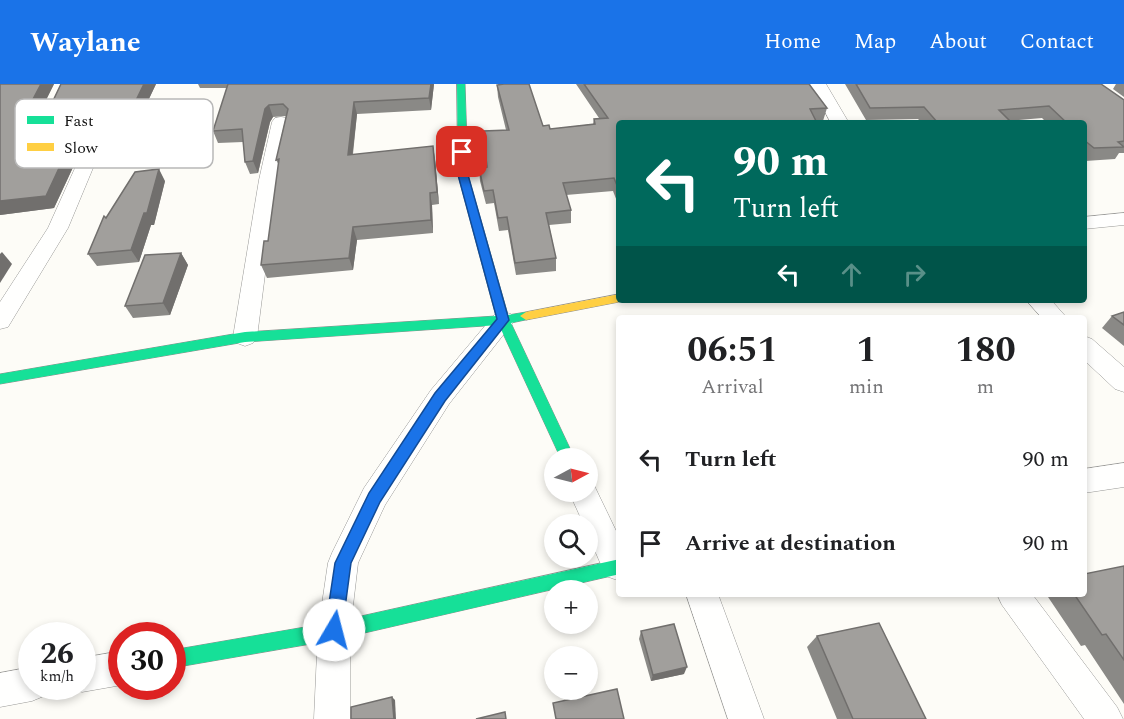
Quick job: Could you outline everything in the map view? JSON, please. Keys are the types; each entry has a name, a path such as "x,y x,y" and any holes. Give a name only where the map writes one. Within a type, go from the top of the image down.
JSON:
{"street":[{"path":"461,84 463,175 503,320 563,448"},
{"path":"818,84 838,120"},
{"path":"245,337 268,180 281,122"},
{"path":"0,321 58,228 84,168"},
{"path":"1087,223 1124,219"},
{"path":"0,379 245,337 503,320 616,299"},
{"path":"1040,303 1053,315"},
{"path":"332,719 334,630 343,563 374,497 440,397 503,320"},
{"path":"1087,348 1124,382"},
{"path":"1087,481 1124,475"},
{"path":"588,502 616,562"},
{"path":"186,656 334,630 616,566"},
{"path":"703,597 746,719"},
{"path":"1015,597 1105,719"},
{"path":"0,690 18,687"}],"building":[{"path":"0,84 41,84 33,99 15,99 15,168 59,168 46,196 0,201"},
{"path":"61,84 144,84 137,99 54,99"},
{"path":"228,84 431,84 429,98 354,102 348,155 433,146 437,192 430,193 431,220 353,227 349,258 261,265 264,241 268,241 279,159 276,160 288,109 283,104 269,105 265,109 253,161 245,162 242,129 213,131"},
{"path":"529,84 543,126 549,125 550,129 595,124 594,119 608,118 584,84 809,84 827,108 810,109 816,120 616,120 616,183 614,178 563,183 571,210 546,213 556,258 515,263 507,217 498,218 493,190 484,191 479,168 487,167 483,131 509,130 497,85"},
{"path":"856,84 1101,84 1124,100 1124,141 1118,142 1124,147 1094,148 1087,142 1087,120 1064,120 1049,106 999,110 1009,120 935,120 924,107 870,108"},
{"path":"159,169 147,213 144,213 131,250 88,254 104,216 106,218 135,172"},
{"path":"181,253 163,303 125,306 145,255"},
{"path":"1124,312 1124,325 1112,316"},
{"path":"1124,566 1124,660 1106,634 1102,635 1076,597 1087,597 1087,573"},
{"path":"879,623 926,719 853,719 817,636"},
{"path":"674,624 687,667 653,675 641,631"},
{"path":"617,689 624,719 556,719 553,703 567,700 598,700 598,693"},
{"path":"392,697 394,719 351,719 351,707"},
{"path":"505,712 506,719 476,719"}],"traffic: fast":[{"path":"461,84 463,175 503,320 563,448"},
{"path":"0,379 245,337 503,320 526,316"},
{"path":"186,657 334,631 616,567"}],"traffic: slow":[{"path":"526,316 616,299"}],"route":[{"path":"334,630 343,563 374,497 440,397 503,320 463,175 462,152"}]}
